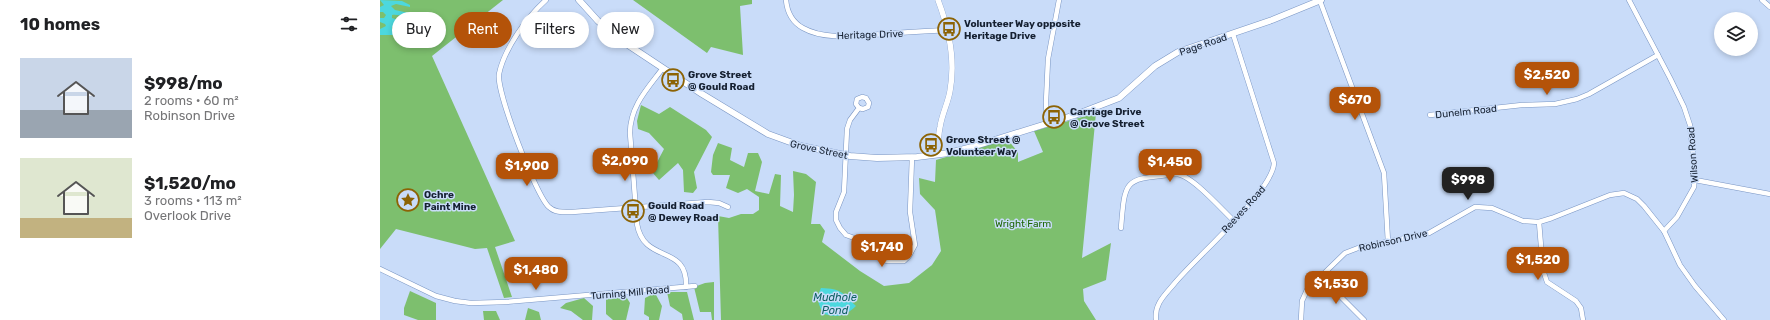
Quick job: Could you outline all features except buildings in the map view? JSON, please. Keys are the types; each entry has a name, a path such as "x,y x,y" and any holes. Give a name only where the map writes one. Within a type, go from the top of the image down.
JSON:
{"main road":[{"name":"Grove Street","path":"579,0 611,33 702,94 768,134 801,146 847,155 877,158 912,157 938,154 972,148 1096,107"},
{"name":"Page Road","path":"1096,107 1121,97 1155,66 1178,52 1298,11 1321,0"}],"street":[{"path":"546,0 532,14 510,46 499,75 500,91 538,192 550,208 559,212 572,212 708,202 728,206"},
{"name":"Heritage Drive","path":"786,0 790,15 798,25 804,29 818,33 842,36 949,30"},
{"path":"938,0 949,30 952,78 948,101 939,129 938,154"},
{"path":"1047,124 1046,102 1048,59 1059,0"},
{"path":"1321,0 1384,173 1388,242"},
{"name":"Wilson Road","path":"1629,0 1684,106 1690,125 1695,180 1693,191 1677,217 1664,232"},
{"path":"1762,0 1770,7"},
{"name":"Reeves Road","path":"1156,320 1156,311 1163,297 1194,261 1234,221 1266,184 1272,174 1274,163 1233,34"},
{"name":"Dunelm Road","path":"1430,115 1522,105 1555,104 1577,99 1589,94 1658,55"},
{"path":"663,68 637,103 630,120 630,139 636,207 640,236 651,248 671,257 679,263 684,271 686,287"},
{"path":"859,108 848,126 845,141 847,155 844,192 836,212 836,220 846,235 865,242 881,258 887,261 904,261 909,256 915,245 910,212 912,157"},
{"path":"1121,228 1123,195 1132,182 1139,178 1176,174 1180,174 1190,180 1234,221"},
{"path":"1695,180 1770,194"},
{"name":"Robinson Drive","path":"1300,320 1304,295 1321,275 1350,250 1429,233 1475,207 1492,208 1523,221 1539,222 1610,195 1624,193 1640,203 1664,232"},
{"path":"1539,222 1544,275 1548,282 1576,301 1580,308 1583,320"},
{"path":"1664,232 1680,265 1695,286 1724,320"},
{"name":"Turning Mill Road","path":"380,270 436,296 471,303 506,302 695,286"},
{"path":"1321,275 1336,293 1364,320"}],"green space":[{"path":"380,0 503,0 488,12 454,12 454,39 446,45 446,12 392,12 392,48 442,48 432,56 515,241 495,247 512,297 504,298 487,248 475,249 396,229 380,249"},
{"path":"633,0 752,0 752,4 740,6 743,55 711,47 707,53 654,15 654,12 650,12"},
{"path":"641,105 659,114 670,107 706,130 712,137 694,172 697,188 693,193 684,192 683,170 678,163 659,180 652,172 664,149 649,133 638,129 637,121"},
{"name":"Wright Farm","path":"1096,113 1082,258 1111,243 1106,280 1083,289 1084,301 1096,320 721,320 718,216 729,218 741,214 753,214 759,210 759,197 747,189 738,193 726,188 730,175 713,175 711,172 713,155 718,143 732,148 730,160 744,167 748,153 758,153 762,162 755,191 769,194 775,174 781,175 780,206 793,212 793,171 806,174 816,182 811,224 820,224 825,231 822,242 860,271 884,286 909,283 932,265 941,251 935,210 920,194 919,178 935,182 936,160 1007,139 1018,152 1018,162 1043,152 1034,131"},
{"path":"714,282 714,320 712,320 711,312 700,312 694,287 705,283"},
{"path":"410,291 436,303 436,320 418,320 404,315 404,308"},
{"path":"667,292 687,292 694,320 683,320 682,314 670,306"},
{"path":"655,293 662,306 659,320 649,320 649,317 644,314 645,298"},
{"path":"625,295 630,303 626,320 613,320 606,314 606,298"},
{"path":"584,298 593,306 592,320 583,320 571,311 560,308 566,303"},
{"path":"528,308 539,312 541,320 525,320"},
{"path":"483,311 496,311 500,320 484,320"}],"water":[{"path":"380,0 402,1 410,5 410,7 396,4 391,6 395,10 404,12 392,12 392,35 380,35 380,29 386,26 380,22 380,18 384,18 386,15 383,12 380,12 380,7 384,5"},
{"name":"Mudhole Pond","path":"821,288 838,290 848,297 856,306 845,314 838,316 824,314 818,301"}],"place":[{"name":"Volunteer Way opposite Heritage Drive","path":"949,29"},
{"name":"Grove Street @ Gould Road","path":"673,80"},
{"name":"Carriage Drive @ Grove Street","path":"1054,117"},
{"name":"Grove Street @ Volunteer Way","path":"931,145"},
{"name":"Ochre Paint Mine","path":"408,200"},
{"name":"Gould Road @ Dewey Road","path":"633,211"}]}
